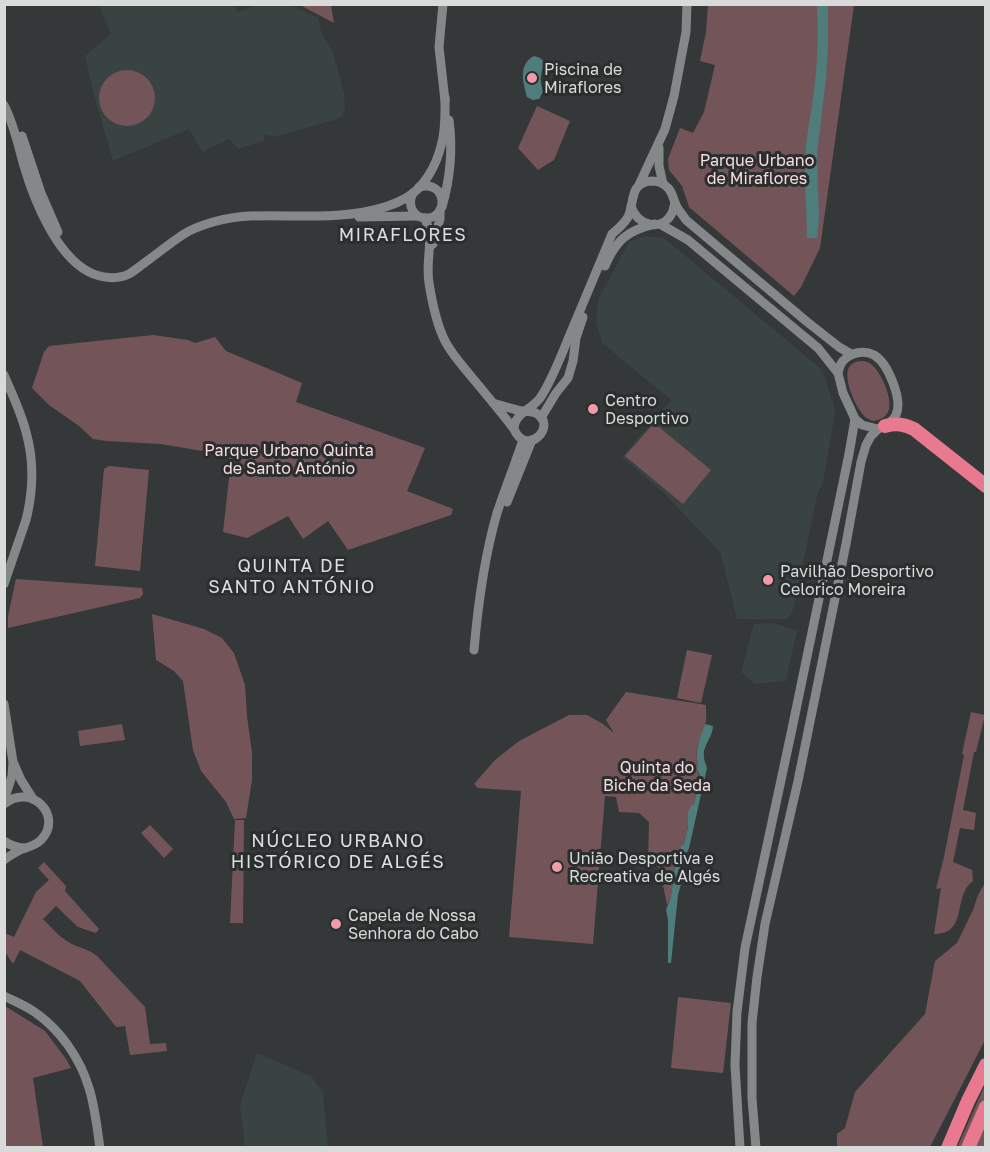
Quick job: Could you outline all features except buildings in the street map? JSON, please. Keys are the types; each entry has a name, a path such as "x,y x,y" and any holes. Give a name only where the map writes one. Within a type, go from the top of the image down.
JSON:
{"highway":[{"path":"882,427 907,425 986,486"},
{"path":"948,1148 986,1065"},
{"path":"968,1148 986,1107"}],"street":[{"path":"429,251 437,231 447,187 451,154 440,47 443,4"},
{"path":"514,429 517,417 542,397 612,234 628,216 635,190 659,143 676,87 686,32 687,4"},
{"path":"445,97 445,122 441,147 433,167 416,190 410,203 414,212 421,217 430,232 427,261 433,304 442,333 452,353 518,435 528,440 537,438 543,432 543,422 534,412 524,412 494,403"},
{"path":"4,104 16,121 41,193 58,233 73,256 86,270 100,277 128,275 189,231 219,220 255,216 338,215 346,215 384,206 406,198 416,190 430,186 439,192 443,202 434,216 338,215"},
{"path":"659,143 659,166 663,184"},
{"path":"639,185 653,181 669,188 686,220 806,321 851,354"},
{"path":"631,203 637,218 648,224 658,224 688,240 818,348 838,374 843,393 855,419 862,425 882,427"},
{"path":"541,418 568,378 580,326 612,252 625,236 634,230 658,224 668,218 675,203"},
{"path":"756,1148 752,1098 752,1023 765,924 792,810 864,451 871,436 890,423 896,415 899,401 883,364 874,356 864,352 851,354 842,362 838,374"},
{"path":"4,375 26,432 31,471 29,510 4,584"},
{"path":"740,1148 735,1065 741,973 855,419"},
{"path":"474,650 482,584 497,514 528,440"},
{"path":"831,541 846,544"},
{"path":"824,571 840,574"},
{"path":"4,704 13,762 12,776 4,802"},
{"path":"13,762 33,799"},
{"path":"4,802 25,796 33,799 45,810 48,822 48,828 41,840 4,860"},
{"path":"4,841 18,848 26,848"},
{"path":"4,996 34,1012 45,1021 63,1039 76,1059 89,1087 100,1148"}],"shaded area":[{"path":"99,5 234,5 237,12 251,8 253,5 291,5 318,18 322,35 332,49 344,93 345,110 341,117 334,120 274,137 265,134 263,141 238,149 229,139 202,152 189,129 113,161 85,56 111,34"},
{"path":"644,236 664,238 821,369 827,383 835,410 834,420 823,483 818,492 793,610 787,619 737,619 720,552 664,493 622,457 671,400 602,343 596,321 598,300 629,242"},
{"path":"774,623 797,631 786,681 755,684 741,672 754,624"},
{"path":"257,1053 312,1077 323,1093 328,1147 245,1147 240,1105"}],"green space":[{"path":"300,5 331,5 334,23"},
{"name":"Parque Urbano de Miraflores","path":"708,5 854,5 820,248 801,287 794,296 689,207 682,186 669,170 668,159 680,128 693,133 704,112 715,65 700,61 706,32"},
{"path":"127,70 138,72 147,78 153,87 155,98 153,109 147,118 138,124 127,126 116,124 107,118 101,109 99,98 101,87 107,78 116,72"},
{"path":"537,106 570,121 554,160 538,170 518,148"},
{"name":"Parque Urbano Quinta de Santo António","path":"153,335 195,343 215,337 226,351 302,383 296,402 425,448 407,491 453,509 451,515 348,550 328,521 303,539 288,516 247,538 223,532 231,461 226,455 161,444 93,439 49,405 32,388 44,352 49,346"},
{"path":"863,361 871,364 879,373 888,394 887,414 873,421 865,417 858,408 847,376 850,366"},
{"path":"654,423 711,470 683,504 625,456"},
{"path":"109,466 149,470 140,571 95,566 104,469"},
{"path":"16,579 142,588 143,594 140,598 8,628 8,616"},
{"path":"152,614 204,629 222,638 234,653 245,685 252,753 252,780 246,818 234,819 226,802 201,771 193,750 183,681 174,671 156,660"},
{"path":"687,650 712,655 701,703 677,698"},
{"name":"Quinta do Biche da Seda","path":"626,692 706,705 706,722 697,754 700,780 694,804 688,816 684,844 680,846 682,853 675,865 671,896 667,905 660,870 654,862 648,862 649,822 639,813 619,812 616,797 605,796 593,944 509,937 521,791 478,788 474,784 495,760 519,741 569,715 587,715 614,733 606,720"},
{"path":"971,712 985,715 976,752 974,752 963,810 976,813 974,830 960,828 953,862 972,870 973,881 963,896 952,928 934,934 941,888 936,889"},
{"path":"122,724 125,740 80,746 78,731"},
{"path":"235,820 244,820 243,923 230,923"},
{"path":"150,825 173,849 164,858 141,833"},
{"path":"44,862 66,886 65,891 99,929 96,933 78,927 56,906 43,919 66,941 97,956 145,1007 150,1044 166,1043 167,1051 130,1055 125,1026 116,1027 80,981 20,950 13,964 5,952 5,933 14,937 36,892 49,880 38,868"},
{"path":"985,883 985,1040 930,1147 837,1147 837,1134 845,1128 855,1092 925,1014 935,961 957,943"},
{"path":"678,997 731,1003 723,1073 671,1068"},
{"path":"5,1006 45,1031 71,1068 33,1078 43,1147 5,1147"},
{"path":"985,1085 985,1147 957,1148"}],"water":[{"path":"817,5 828,5 828,47 817,153 819,219 817,238 807,238 805,157 816,73"},
{"name":"Piscina de Miraflores","path":"534,56 542,59 544,64 541,78 543,92 539,99 533,100 527,97 523,74 529,59"},
{"path":"705,724 713,726 704,753 707,768 689,848 679,871 681,884 671,963 668,963 666,910 671,896 675,865 682,853 680,846 684,844 688,827 688,812 694,804 700,780 697,754"}],"place":[{"name":"Piscina de Miraflores","path":"532,78"},
{"name":"Centro Desportivo","path":"593,409"},
{"name":"Pavilhão Desportivo Celorico Moreira","path":"768,580"},
{"name":"União Desportiva e Recreativa de Algés","path":"557,867"},
{"name":"Capela de Nossa Senhora do Cabo","path":"336,924"}],"district":[{"name":"MIRAFLORES","path":"403,235"},
{"name":"QUINTA DE SANTO ANTÓNIO","path":"292,576"},
{"name":"NÚCLEO URBANO HISTÓRICO DE ALGÉS","path":"338,851"}]}
